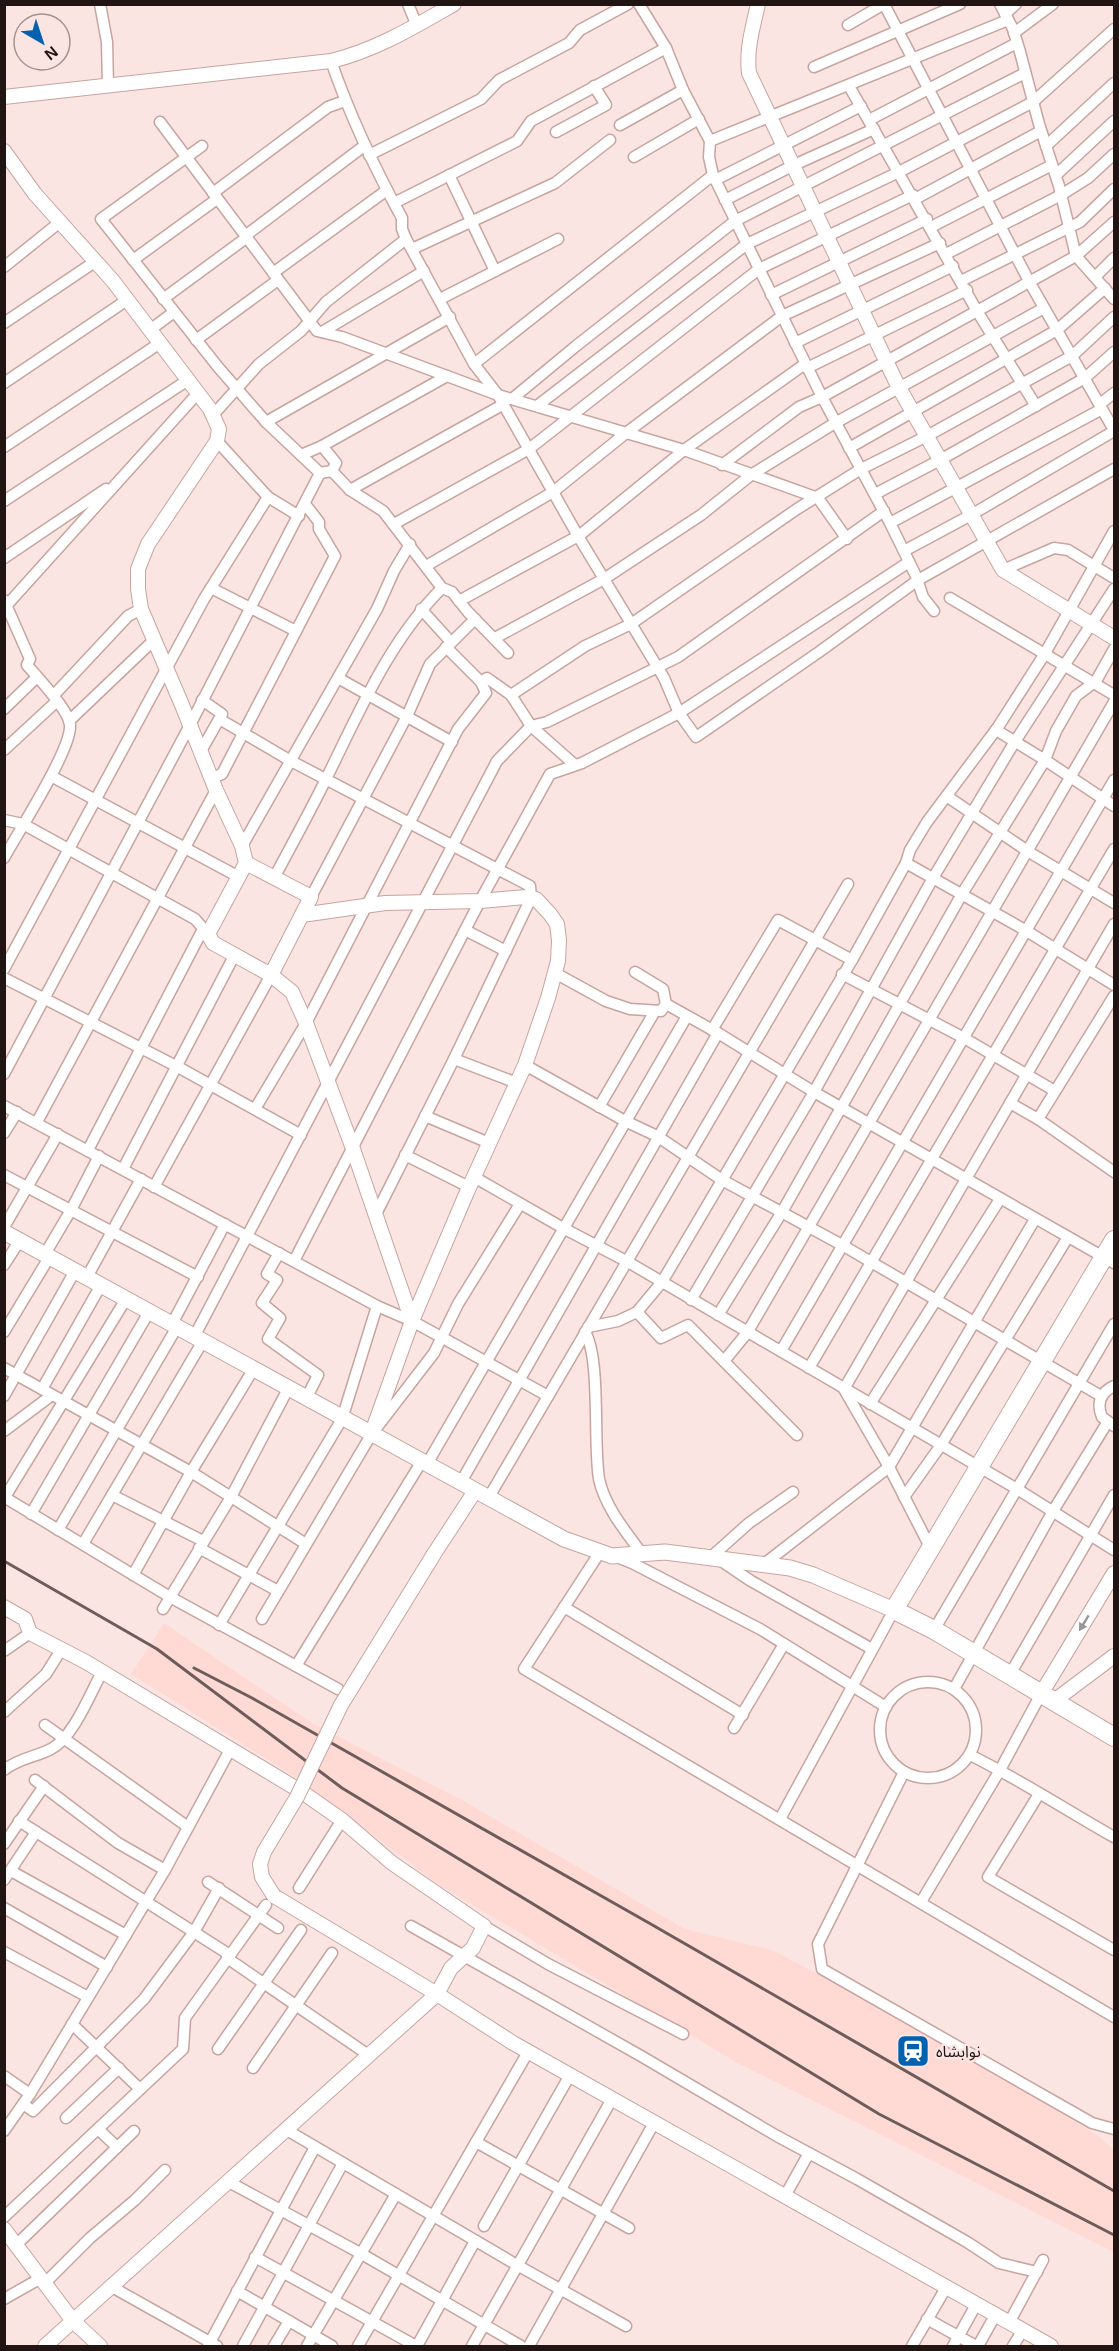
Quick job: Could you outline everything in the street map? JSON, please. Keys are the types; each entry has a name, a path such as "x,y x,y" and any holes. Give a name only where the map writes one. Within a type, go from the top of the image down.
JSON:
{"main road":[{"path":"4,1232 564,1539 606,1554 643,1555 665,1552 764,1564 813,1575 934,1630 1114,1737"},
{"path":"894,1610 1042,1361 1110,1260 1114,1240"}],"street":[{"path":"100,4 107,42 108,86"},
{"path":"408,4 417,26"},
{"path":"4,97 331,61 357,55 417,26 454,4"},
{"path":"163,299 367,150 481,99 499,80 569,43 580,30 628,4"},
{"path":"639,4 666,48 683,90 710,141 709,157 714,177 735,221 835,423 884,511 918,580 923,597 934,611"},
{"path":"758,4 750,39 749,73 912,411 1003,570 1114,638"},
{"path":"814,67 960,4"},
{"path":"710,141 912,60 1004,13 1016,4"},
{"path":"725,200 872,125 1016,38 1053,4"},
{"path":"848,26 884,5 1030,283 1114,431 971,515 904,551"},
{"path":"1004,13 1016,38 1076,256 1114,298"},
{"path":"537,406 747,244 899,172 1033,102 1114,29"},
{"path":"394,202 517,141 531,120 666,48"},
{"path":"331,61 345,101 367,150 402,218 402,229 406,239 474,364 505,399 553,492 657,666 679,713 696,737 918,580 1114,469"},
{"path":"350,490 505,399 735,221 1025,73"},
{"path":"1046,146 1114,83"},
{"path":"556,132 606,105 594,86"},
{"path":"849,86 977,311 1036,406"},
{"path":"620,124 683,90"},
{"path":"134,260 328,107 345,101"},
{"path":"474,364 714,177 861,106"},
{"path":"634,157 699,119"},
{"path":"771,295 839,261 1054,170 1114,121"},
{"path":"160,122 317,331 342,337 505,399 537,406 684,450 818,498 847,539"},
{"path":"394,524 529,449 759,269 970,170 1041,132"},
{"path":"412,249 555,183 610,140"},
{"path":"202,146 101,219 196,340 266,422 320,473"},
{"path":"946,254 1061,195 1088,178 1114,154"},
{"path":"6,158 34,194 96,261 128,300 198,393 219,429 217,441 148,544 138,569 141,609 242,846 246,863 141,1048 88,1150"},
{"path":"449,175 495,271"},
{"path":"459,601 578,536 684,450 806,366 874,336 964,286 1015,254 1080,222 1114,189"},
{"path":"196,340 387,190"},
{"path":"4,267 60,222"},
{"path":"722,465 799,407 822,397 1076,256 1114,222"},
{"path":"213,416 260,364 301,331 326,302 406,239"},
{"path":"440,299 558,239"},
{"path":"426,566 553,492 626,433 782,316 940,243"},
{"path":"1095,277 1114,258"},
{"path":"4,323 96,261"},
{"path":"795,343 953,266"},
{"path":"322,332 424,271"},
{"path":"849,448 912,411 1008,360 1057,330 1105,288"},
{"path":"4,383 128,300"},
{"path":"495,638 604,579 701,514 751,475 835,423 898,386 1044,308"},
{"path":"150,330 174,312"},
{"path":"266,422 450,317"},
{"path":"511,695 585,646 631,624 797,509 861,470 1072,356 1114,317"},
{"path":"4,447 160,344"},
{"path":"875,494 1085,378 1114,352"},
{"path":"301,455 322,446 447,376"},
{"path":"4,501 188,380"},
{"path":"4,832 51,776 61,758 71,726 56,698 27,664 30,659 6,603 198,393"},
{"path":"890,523 1101,406 1114,393"},
{"path":"217,441 268,497 299,516"},
{"path":"322,446 336,463 332,471"},
{"path":"332,471 350,490 383,511 442,588 452,592 508,653"},
{"path":"320,473 332,471"},
{"path":"4,1074 190,725 320,473"},
{"path":"4,558 119,481"},
{"path":"4,969 165,668 211,588 268,497"},
{"path":"37,1122 184,848 214,784 222,774 335,556 319,529 319,522 305,504"},
{"path":"83,1544 143,1445 327,1083 497,761 531,726 547,722 678,657 884,511"},
{"path":"587,1330 618,1321 638,1312 662,1282 852,960 906,863 910,850 996,730 1044,655 1114,531"},
{"path":"242,846 377,609 394,571 410,544"},
{"path":"1003,570 1054,548 1068,550 1114,578"},
{"path":"294,1261 480,901 550,774 574,765 679,713 909,562"},
{"path":"211,588 296,632"},
{"path":"274,878 368,695 406,630 421,609 442,588"},
{"path":"691,1300 814,1092 933,878 1014,743 1114,589"},
{"path":"950,598 1114,696"},
{"path":"4,750 56,698 128,616 141,609"},
{"path":"255,1109 306,1023 458,729 486,693 481,682 421,609"},
{"path":"154,1187 271,975 406,716 430,664 475,619"},
{"path":"4,630 14,621"},
{"path":"69,722 154,640"},
{"path":"717,1315 782,1212 962,894 1045,760 1056,731 1076,696 1096,681 1114,649"},
{"path":"4,709 37,677"},
{"path":"338,678 452,742"},
{"path":"481,682 487,678 511,695 531,726 574,765"},
{"path":"201,751 221,720 222,714 202,700"},
{"path":"724,1361 747,1333 1029,852 1114,702"},
{"path":"221,720 326,780 530,886 531,898 375,1216"},
{"path":"996,730 1114,806"},
{"path":"51,776 239,877"},
{"path":"781,1351 1114,780"},
{"path":"948,796 1029,852 1114,903"},
{"path":"14,822 195,919 213,943 271,975 292,992 352,1146 412,1321"},
{"path":"4,858 14,822"},
{"path":"809,1368 1057,950 1114,849"},
{"path":"246,863 311,897"},
{"path":"906,863 1025,930 1114,985"},
{"path":"848,884 548,1396 482,1494 434,1554 341,1705 297,1797 264,1852 260,1864 270,1900 437,1994 528,2052 1010,2321 1027,2337 1051,2346"},
{"path":"302,915 366,906 531,898 543,905 557,924 559,939 555,973 525,1065 471,1182 412,1321 371,1435"},
{"path":"461,1482 778,920 852,960"},
{"path":"844,1389 1114,924"},
{"path":"465,930 506,951"},
{"path":"123,1169 234,956"},
{"path":"555,973 606,1001 630,1009 661,1011 666,1004 663,988 635,972"},
{"path":"842,974 963,1038 1055,1091"},
{"path":"4,978 178,1067 301,1135"},
{"path":"1038,1119 1114,996"},
{"path":"666,1004 869,1124 1110,1260"},
{"path":"599,1107 655,1011"},
{"path":"296,1666 485,1362 687,1016"},
{"path":"454,1059 517,1083"},
{"path":"525,1065 625,1121 657,1136 722,1180 842,1245 1101,1396"},
{"path":"1010,1103 1038,1119 1114,1172"},
{"path":"4,1106 377,1306 412,1321 548,1396"},
{"path":"4,1133 17,1112"},
{"path":"425,1116 489,1143"},
{"path":"4,1227 58,1134"},
{"path":"405,1155 520,1204 628,1262 980,1467 1114,1550"},
{"path":"4,1332 99,1156"},
{"path":"4,1174 198,1277"},
{"path":"4,1396 88,1277 141,1179"},
{"path":"870,1404 1000,1199"},
{"path":"262,1619 371,1435 434,1353 458,1304 520,1204"},
{"path":"764,1564 889,1467 1035,1219"},
{"path":"58,1530 118,1431 225,1224"},
{"path":"904,1497 940,1445 1068,1237"},
{"path":"4,1265 20,1240"},
{"path":"279,1253 267,1274 277,1280 262,1303 280,1318 268,1339 318,1375 306,1399"},
{"path":"42,1389 88,1277"},
{"path":"126,1299 5,1497 170,1597 338,1689"},
{"path":"219,1625 342,1419 377,1306"},
{"path":"32,1515 149,1312"},
{"path":"638,1312 661,1338 688,1325 797,1435"},
{"path":"934,1630 1114,1324"},
{"path":"587,1330 593,1376 600,1481 608,1502 643,1555"},
{"path":"4,1368 191,1472 306,1544"},
{"path":"133,1575 191,1472 253,1370"},
{"path":"954,1689 1053,1511 1111,1425 1099,1410 1101,1396 1114,1386"},
{"path":"163,1609 231,1497 288,1389"},
{"path":"844,1389 889,1467 931,1549"},
{"path":"4,1431 52,1395"},
{"path":"793,1492 749,1523 714,1558 872,1649"},
{"path":"1009,1676 1114,1494"},
{"path":"112,1496 164,1519 249,1575 278,1591"},
{"path":"886,1707 760,1629 643,1568 606,1554 564,1607 524,1669 1114,2016"},
{"path":"921,1902 1000,1770 1047,1697 1114,1573"},
{"path":"4,1606 25,1619 30,1633 86,1662 302,1792 342,1820 392,1863 484,1926 548,1964 683,2034"},
{"path":"564,1607 743,1715"},
{"path":"780,1819 894,1610"},
{"path":"4,1651 30,1633"},
{"path":"734,1728 784,1644"},
{"path":"4,1712 46,1674 61,1650"},
{"path":"1047,1697 1114,1656"},
{"path":"4,1770 19,1761 50,1750 65,1739 102,1672"},
{"path":"918,1682 933,1682 954,1689 970,1704 976,1718 977,1733 970,1755 955,1771 941,1777 926,1779 904,1772 887,1756 881,1742 880,1726 886,1707 903,1688 918,1682"},
{"path":"45,1725 188,1827"},
{"path":"4,2131 30,2094 165,1870 231,1748"},
{"path":"970,1755 1000,1770 1114,1837"},
{"path":"904,1772 818,1944 822,1969 1092,2123 1114,2129"},
{"path":"4,1844 39,1783 118,1843 165,1870"},
{"path":"1039,1794 988,1877 1114,1950"},
{"path":"299,1888 342,1820"},
{"path":"19,1821 194,1932 367,2054"},
{"path":"36,1832 8,1876 126,1935"},
{"path":"208,1882 278,1928"},
{"path":"23,2104 33,2111 144,2000 194,1932 219,1888"},
{"path":"4,2217 183,2049 185,2018 270,1900"},
{"path":"4,1908 107,1966"},
{"path":"411,1926 957,2236 999,2263 1037,2272"},
{"path":"45,2346 229,2182 367,2054 437,1994 451,1968 473,1948 484,1926"},
{"path":"218,2049 301,1930"},
{"path":"4,1952 88,1997"},
{"path":"253,2068 332,1953"},
{"path":"72,2024 140,2089"},
{"path":"358,2346 528,2052"},
{"path":"66,2118 119,2068"},
{"path":"484,2226 570,2075"},
{"path":"4,2076 30,2094"},
{"path":"472,2346 612,2099"},
{"path":"530,2346 654,2122"},
{"path":"98,2129 117,2147"},
{"path":"285,2129 475,2241 626,2326"},
{"path":"16,2245 134,2131"},
{"path":"476,2142 629,2228"},
{"path":"112,2287 212,2345 237,2291 315,2147"},
{"path":"785,2196 809,2153"},
{"path":"243,2346 266,2308 343,2163"},
{"path":"4,2299 43,2281 135,2200 165,2170"},
{"path":"229,2182 360,2253 521,2346"},
{"path":"307,2346 396,2194"},
{"path":"4,2229 73,2321 100,2346"},
{"path":"255,2258 417,2346 475,2241"},
{"path":"1010,2321 1043,2260"},
{"path":"912,2346 947,2286"},
{"path":"237,2291 332,2346"},
{"path":"956,2342 977,2303"},
{"path":"927,2319 956,2342 977,2346 996,2314"},
{"path":"274,2346 289,2321"},
{"path":"1013,2346 1027,2337"}],"shaded area":[{"path":"164,1623 312,1723 462,1800 685,1929 772,1950 946,2041 1100,2137 1114,2150 1114,2252 736,2062 441,1886 295,1777 131,1674"}],"railway":[{"path":"4,1561 157,1649 342,1788 879,2114 1114,2235"},
{"path":"194,1668 252,1698 649,1923 1114,2191"}],"place":[{"name":"نوابشاہ","path":"913,2051"}]}
